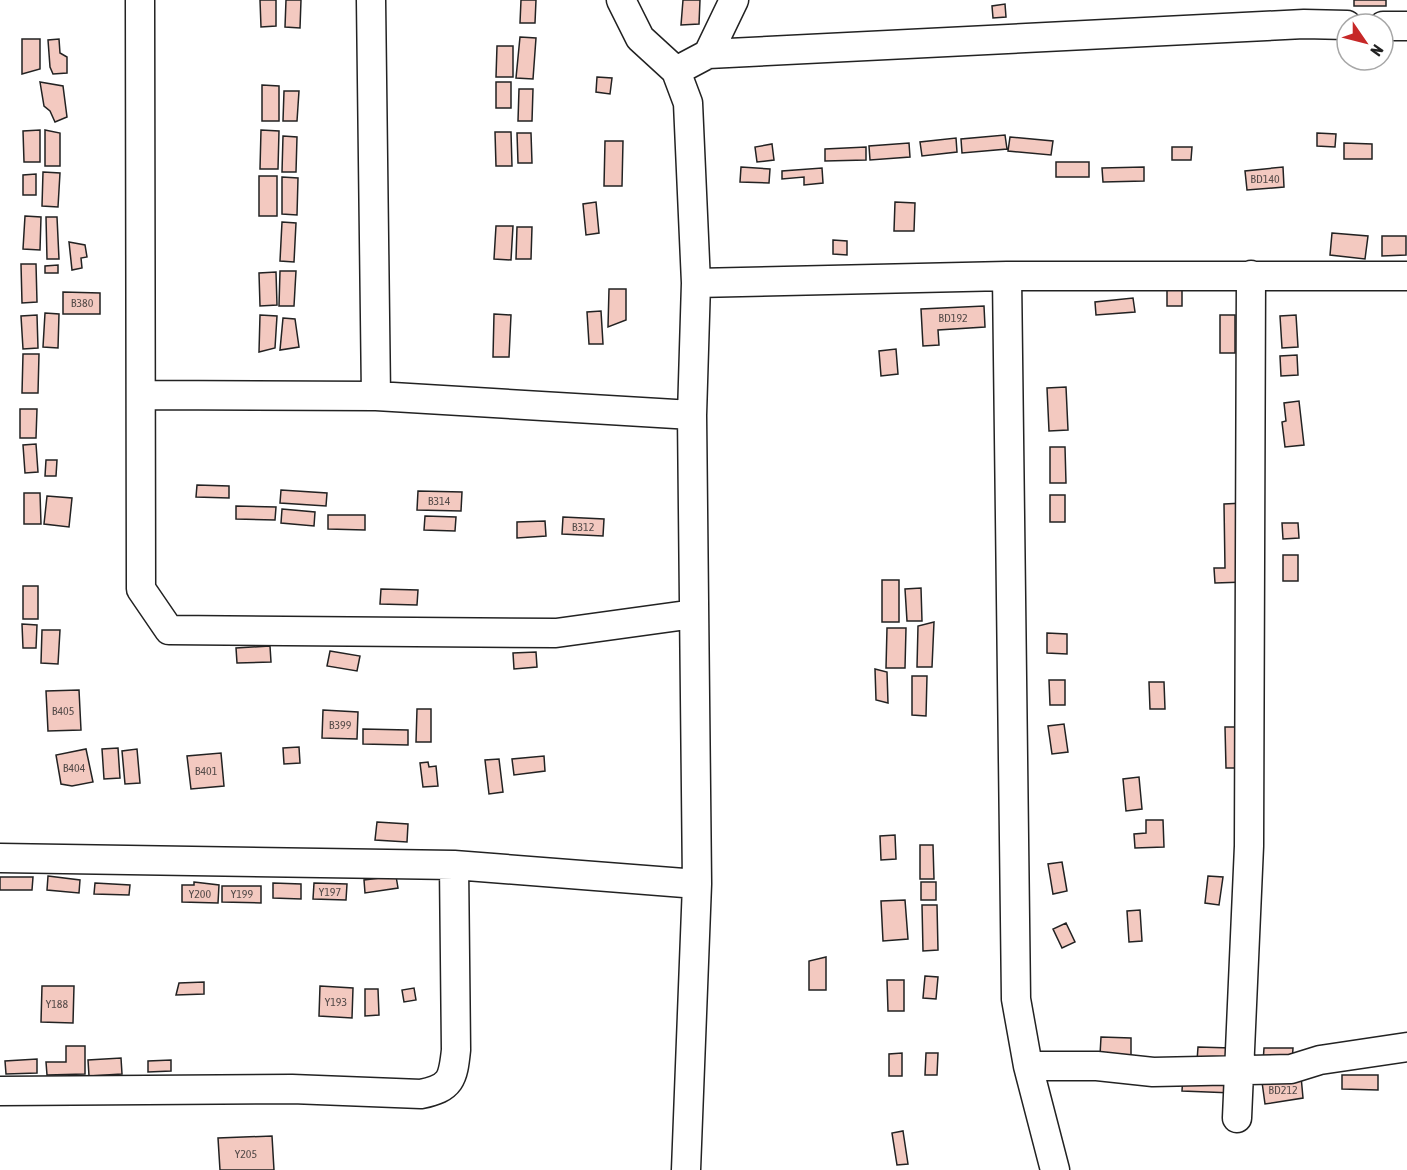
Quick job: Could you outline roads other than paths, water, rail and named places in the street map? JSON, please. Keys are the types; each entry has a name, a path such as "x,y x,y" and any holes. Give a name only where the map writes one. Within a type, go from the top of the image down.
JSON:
{"street":[{"path":"140,0 141,589 169,630 556,633 694,614"},
{"path":"370,0 376,396"},
{"path":"621,0 640,38 676,71 688,103 696,283 692,415 697,884 686,1170"},
{"path":"708,54 734,0"},
{"path":"676,71 708,54 1304,24 1335,25"},
{"path":"1237,1118 1249,846 1251,275"},
{"path":"696,283 1007,276 1407,276"},
{"path":"1007,276 1016,999 1028,1066 1055,1170"},
{"path":"141,395 376,396 692,415"},
{"path":"0,858 454,864 697,884"},
{"path":"0,1091 292,1089 421,1094 447,1085 454,1071 456,1050 454,864"},
{"path":"1028,1066 1097,1066 1153,1072 1291,1069 1320,1060 1407,1047"}]}
